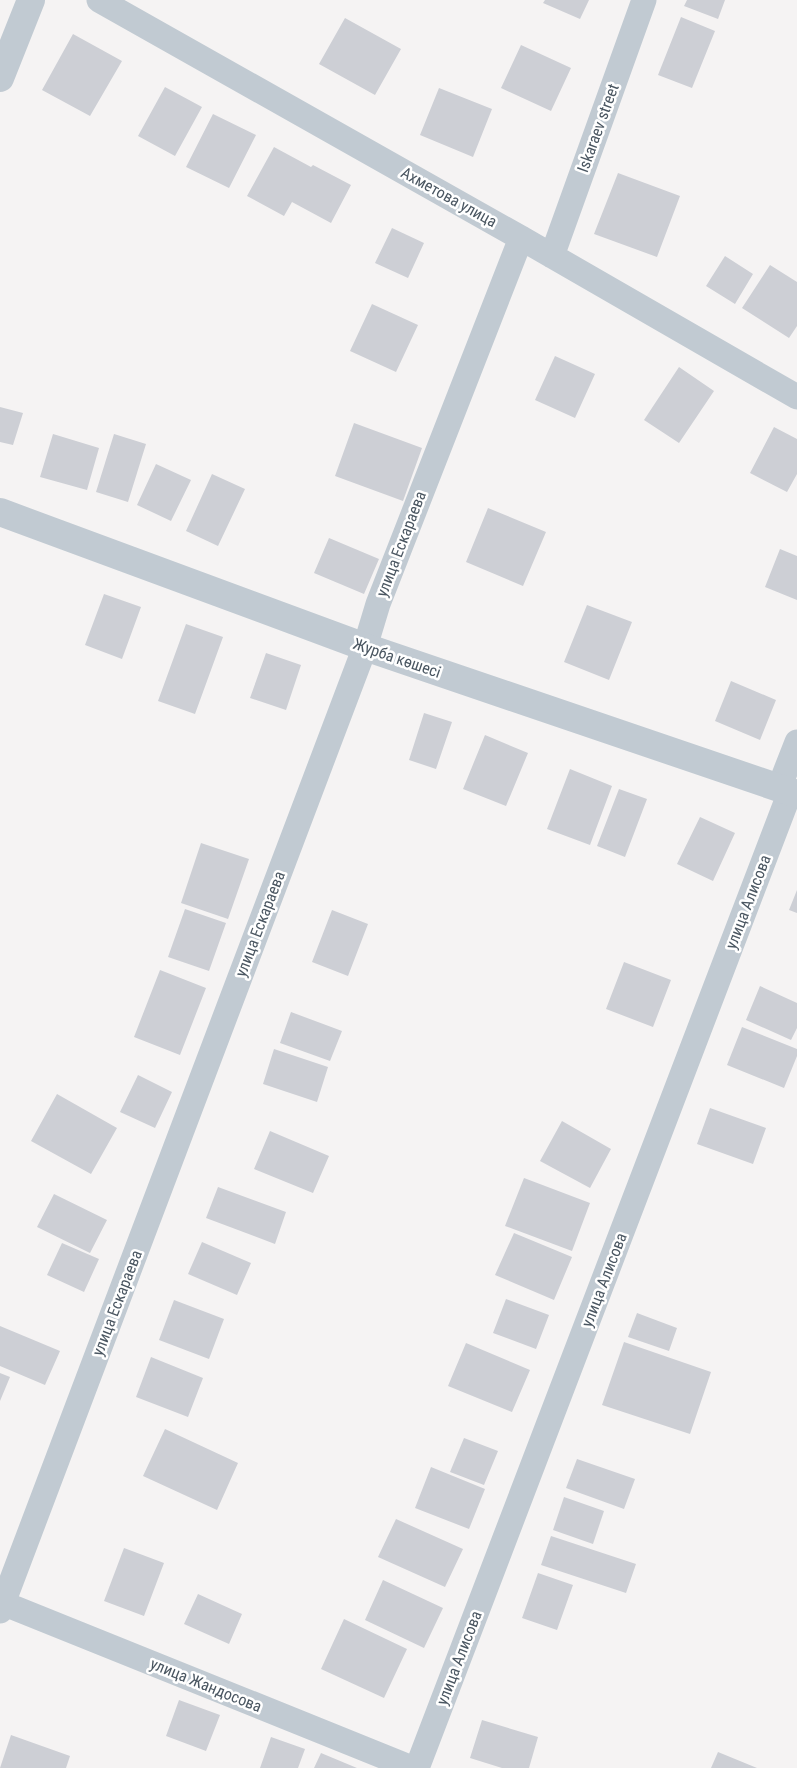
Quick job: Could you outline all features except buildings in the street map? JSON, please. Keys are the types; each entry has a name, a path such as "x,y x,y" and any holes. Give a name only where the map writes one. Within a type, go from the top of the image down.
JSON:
{"street":[{"path":"0,78 31,0"},
{"name":"Ахметова улица","path":"99,0 521,238 797,397"},
{"name":"Iskaraev street","path":"552,256 644,0"},
{"name":"улица Ескараева","path":"1,1606 365,647 378,604 521,238"},
{"name":"Журба көшесі","path":"0,512 365,647 789,792"},
{"name":"улица Алисова","path":"417,1768 789,792 797,742"},
{"name":"улица Жандосова","path":"1,1606 412,1768"}]}
